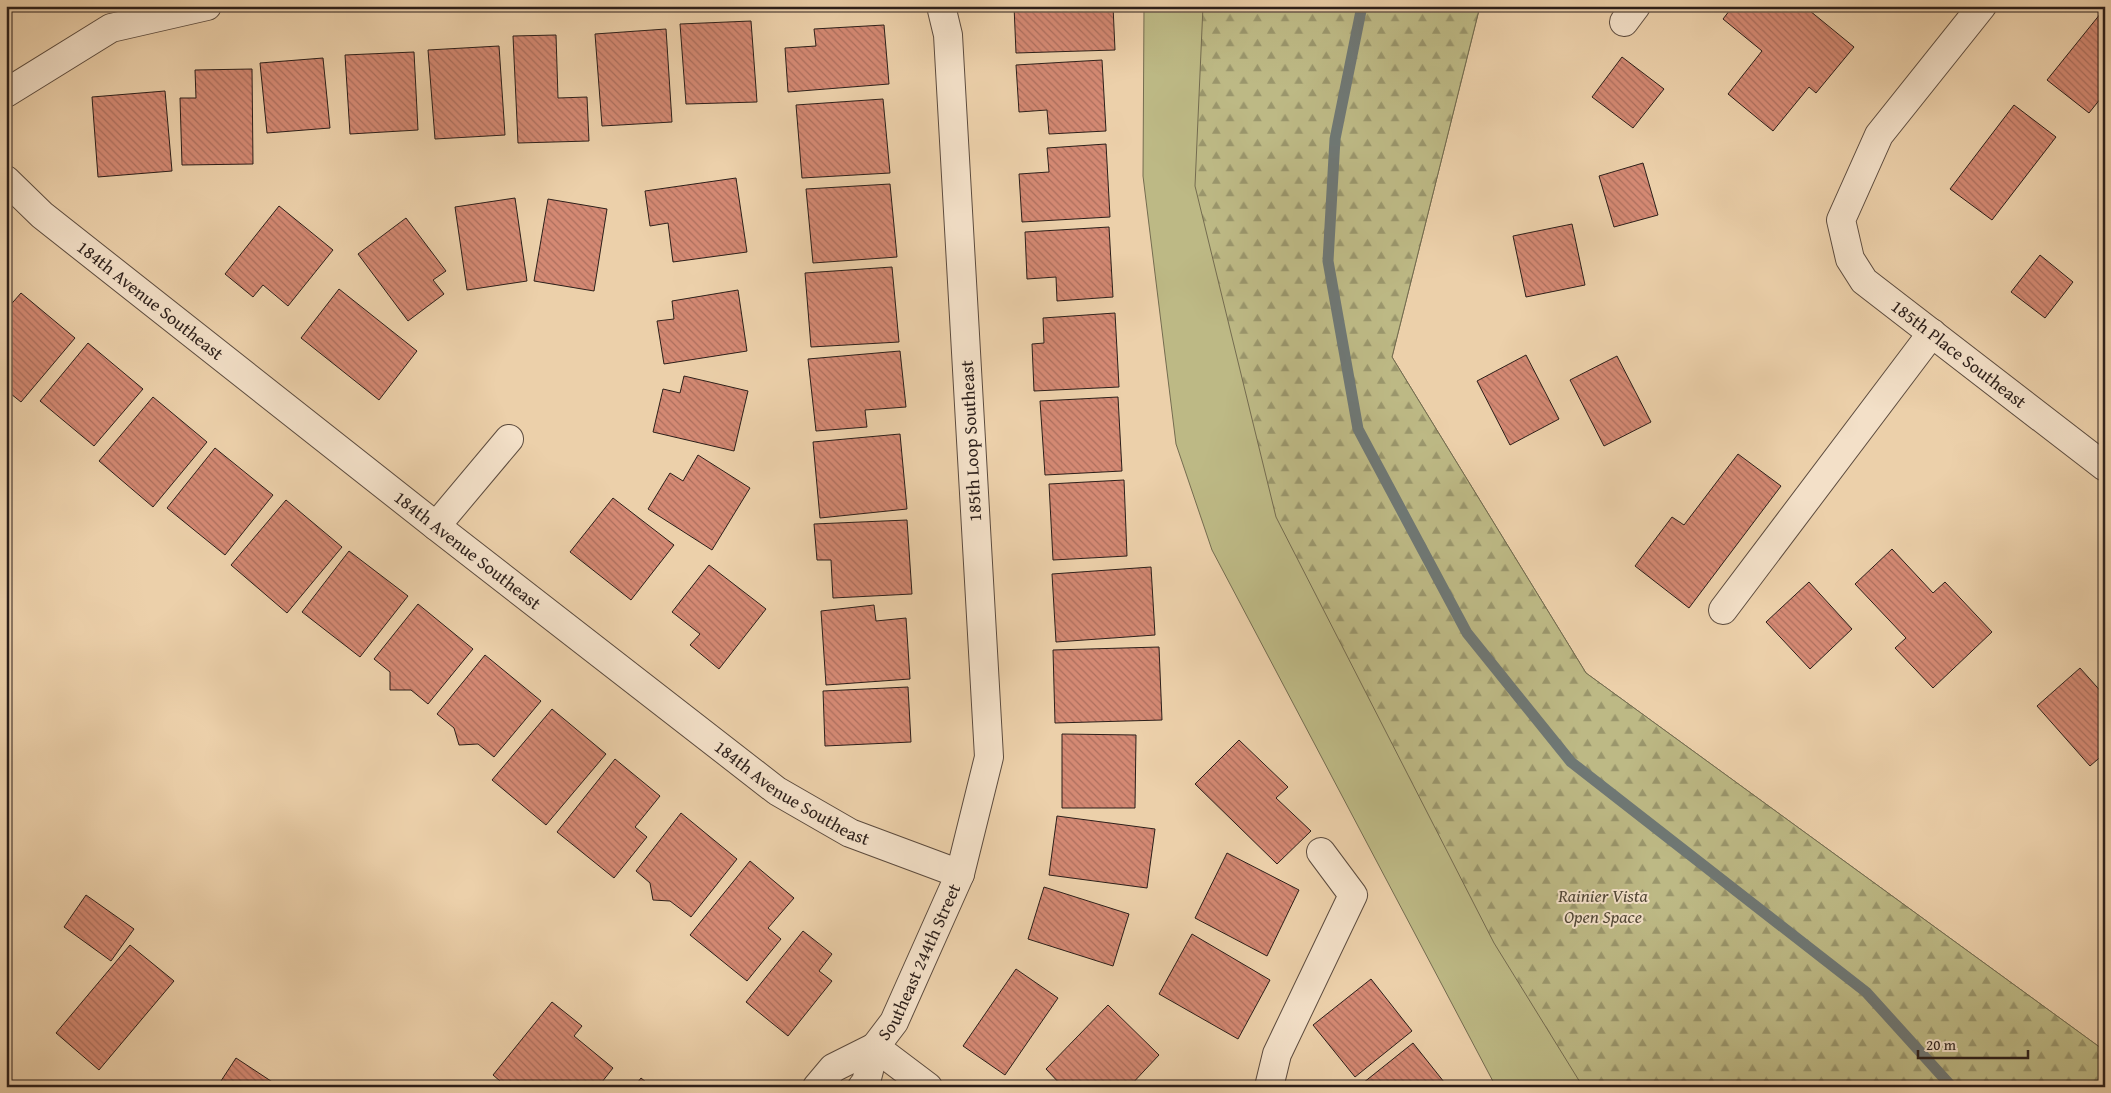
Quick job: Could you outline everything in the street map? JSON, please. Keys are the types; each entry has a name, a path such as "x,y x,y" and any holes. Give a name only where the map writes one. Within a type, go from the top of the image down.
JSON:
{"street":[{"path":"6,93 111,28 207,6"},
{"name":"185th Loop Southeast","path":"941,6 948,35 989,757 960,874"},
{"name":"185th Place Southeast","path":"1982,6 1879,136 1841,220 1850,259 1864,281 2105,467"},
{"name":"184th Avenue Southeast","path":"6,180 42,214 436,526 777,791 850,833 960,874"},
{"path":"1723,610 1932,333"},
{"path":"436,526 509,439"},
{"path":"1269,1087 1278,1054 1353,895 1321,852"},
{"name":"Southeast 244th Street","path":"862,1087 866,1082 875,1046 894,1022 960,874"},
{"path":"875,1046 928,1087"},
{"name":"Southeast 244th Street","path":"818,1087 832,1068 875,1046"}],"green space":[{"name":"Rainier Vista Open Space","path":"1144,6 1480,6 1392,357 1586,673 2105,1051 2105,1087 1496,1087 1212,550 1176,444 1143,176"},
{"name":"Rainier Vista Open Space","path":"1203,6 1480,6 1392,357 1586,673 2105,1051 2105,1087 1583,1087 1494,943 1276,517 1195,186"}],"building":[{"path":"1014,6 1113,6 1115,50 1016,53"},
{"path":"1733,6 1804,6 1854,47 1816,93 1809,87 1773,131 1728,94 1762,51 1723,19"},
{"path":"2105,8 2105,93 2089,113 2047,80"},
{"path":"751,21 757,102 686,104 680,24"},
{"path":"884,25 889,84 788,92 785,48 816,46 814,29"},
{"path":"666,29 672,122 602,126 595,34"},
{"path":"556,35 558,98 587,97 589,141 518,143 513,36"},
{"path":"499,46 505,135 435,139 428,50"},
{"path":"414,52 418,130 350,134 345,55"},
{"path":"1622,57 1664,89 1633,128 1592,97"},
{"path":"323,58 330,128 267,133 260,63"},
{"path":"1102,60 1106,131 1049,134 1047,110 1019,112 1016,65"},
{"path":"252,69 253,164 182,165 180,98 196,98 195,70"},
{"path":"165,91 172,171 98,177 92,97"},
{"path":"883,99 890,173 802,178 796,105"},
{"path":"2014,105 2056,137 1992,220 1950,189"},
{"path":"1106,144 1110,217 1022,222 1019,174 1049,172 1047,148"},
{"path":"1643,163 1658,215 1614,227 1599,176"},
{"path":"736,178 747,252 673,262 668,223 650,226 645,191"},
{"path":"890,184 897,257 813,263 806,189"},
{"path":"515,198 527,281 467,290 455,207"},
{"path":"548,199 607,209 594,291 534,281"},
{"path":"279,206 333,250 288,306 263,285 253,297 225,274"},
{"path":"406,218 446,271 433,280 444,294 408,321 358,254"},
{"path":"1572,224 1585,285 1526,297 1513,236"},
{"path":"1109,227 1113,297 1057,301 1056,277 1027,279 1025,232"},
{"path":"2040,255 2073,282 2045,318 2011,292"},
{"path":"892,267 899,342 811,347 805,273"},
{"path":"6,281 12,285 6,291"},
{"path":"339,289 417,351 379,400 301,338"},
{"path":"738,290 747,351 664,364 657,321 674,319 672,301"},
{"path":"21,293 75,338 21,402 6,390 6,310"},
{"path":"1115,313 1119,387 1034,391 1032,344 1044,343 1043,318"},
{"path":"88,343 143,389 94,446 40,401"},
{"path":"900,351 906,407 865,410 867,427 816,431 808,359"},
{"path":"1526,355 1559,419 1510,445 1477,381"},
{"path":"1617,356 1651,422 1604,446 1570,380"},
{"path":"684,376 748,391 734,451 653,432 663,389 680,393"},
{"path":"153,397 207,442 153,507 99,461"},
{"path":"1118,397 1122,471 1045,475 1040,401"},
{"path":"900,434 907,509 820,518 813,442"},
{"path":"215,448 273,495 225,555 167,508"},
{"path":"1738,454 1781,486 1689,608 1635,566 1672,517 1684,525"},
{"path":"698,455 750,488 712,550 648,509 670,473 683,481"},
{"path":"1124,480 1127,556 1053,560 1049,484"},
{"path":"613,498 674,545 631,600 570,552"},
{"path":"286,500 342,547 287,613 231,565"},
{"path":"907,520 912,594 833,598 831,560 817,560 814,524"},
{"path":"1892,549 1933,593 1945,582 1992,632 1933,688 1895,648 1906,638 1855,584"},
{"path":"349,551 408,596 360,657 302,612"},
{"path":"709,565 766,609 719,669 690,645 700,634 672,612"},
{"path":"1151,567 1155,635 1056,642 1052,574"},
{"path":"1809,582 1852,629 1810,669 1766,622"},
{"path":"418,604 473,649 428,704 411,690 390,690 390,672 374,659"},
{"path":"874,605 876,621 906,618 910,679 826,685 821,611"},
{"path":"1159,647 1162,720 1055,723 1053,650"},
{"path":"485,655 541,701 494,757 478,744 459,745 454,728 437,714"},
{"path":"2080,668 2105,696 2105,753 2090,766 2037,706"},
{"path":"908,687 911,742 825,746 823,691"},
{"path":"552,709 606,754 546,825 492,780"},
{"path":"1062,734 1136,735 1135,808 1062,808"},
{"path":"1239,740 1288,787 1276,798 1311,831 1277,864 1195,784"},
{"path":"615,759 660,796 635,827 647,837 614,878 557,832"},
{"path":"681,813 737,859 691,917 670,901 653,900 650,883 636,871"},
{"path":"1057,816 1155,829 1147,888 1049,875"},
{"path":"1227,853 1299,890 1267,956 1195,918"},
{"path":"750,861 794,898 768,928 781,939 747,981 690,935"},
{"path":"1044,887 1129,914 1113,966 1028,939"},
{"path":"86,895 134,929 111,961 64,927"},
{"path":"803,931 832,954 819,971 832,981 788,1036 746,1002"},
{"path":"1192,934 1270,980 1238,1039 1159,994"},
{"path":"130,945 174,981 99,1070 56,1033"},
{"path":"1016,969 1058,998 1005,1075 963,1046"},
{"path":"1371,979 1412,1031 1355,1077 1313,1025"},
{"path":"552,1002 582,1026 574,1036 613,1068 598,1087 507,1087 493,1075"},
{"path":"1108,1005 1159,1055 1129,1087 1106,1087 1101,1082 1096,1087 1063,1087 1046,1069"},
{"path":"1413,1043 1448,1087 1358,1087"},
{"path":"236,1058 280,1087 217,1087"},
{"path":"641,1078 652,1087 634,1087"}],"waterway":[{"path":"1362,6 1335,139 1328,261 1358,429 1467,633 1571,762 1866,992 1952,1087"}]}
